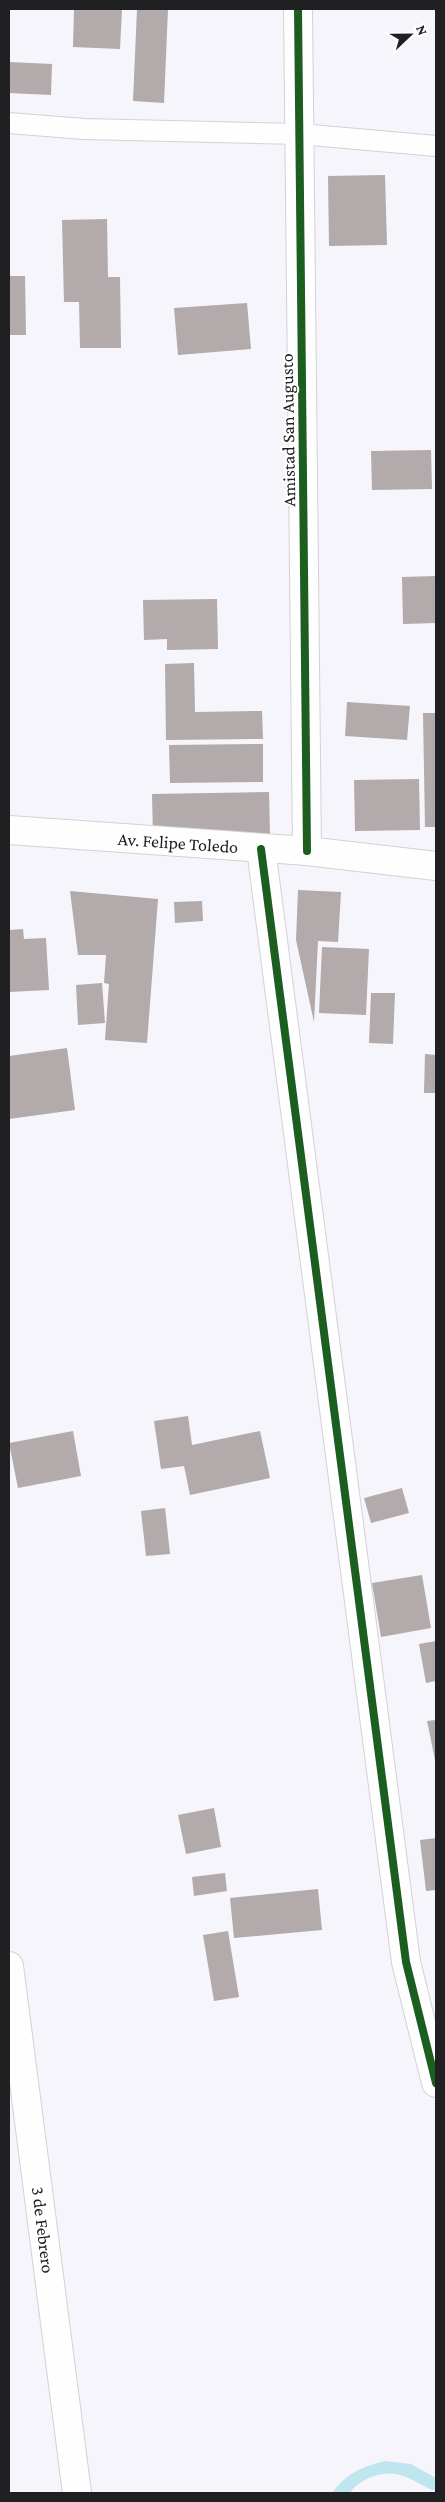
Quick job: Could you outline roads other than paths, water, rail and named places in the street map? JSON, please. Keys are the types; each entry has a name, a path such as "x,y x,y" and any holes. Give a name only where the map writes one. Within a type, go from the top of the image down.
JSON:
{"street":[{"name":"Amistad San Augusto","path":"298,9 307,851"},
{"name":"Av. Felipe Toledo","path":"9,830 307,851 436,866"},
{"path":"261,849 406,1962 436,2083"},
{"name":"3 de Febrero","path":"9,1966 77,2493"}],"lane":[{"path":"9,122 84,129 300,134 436,146"}],"water":[{"path":"385,2461 411,2464 436,2478 436,2491 406,2477 390,2473 364,2480 350,2493 332,2493 343,2480 355,2472"}]}
